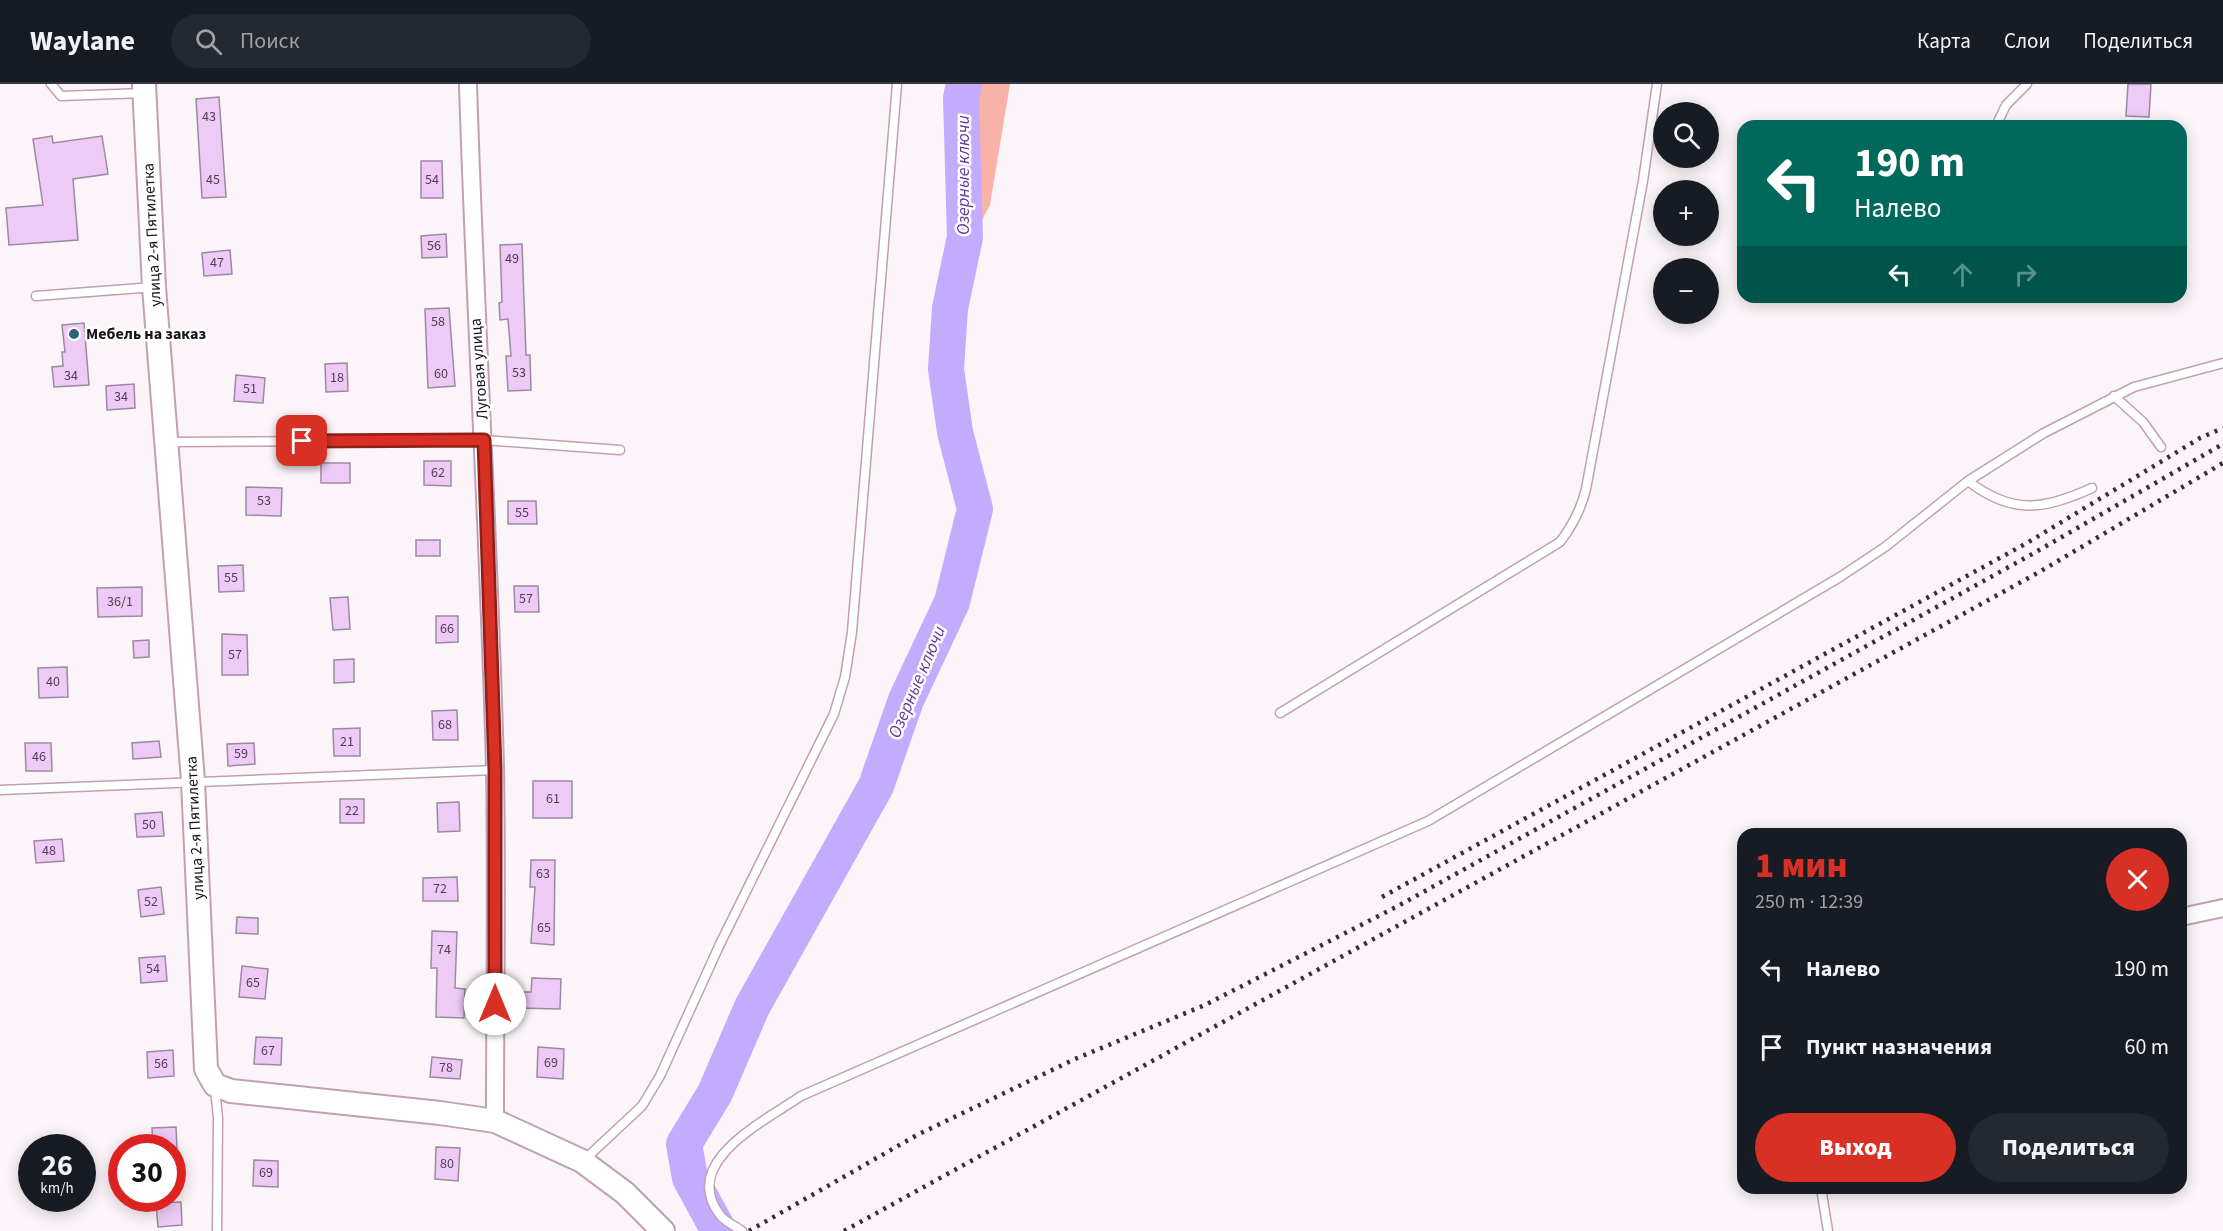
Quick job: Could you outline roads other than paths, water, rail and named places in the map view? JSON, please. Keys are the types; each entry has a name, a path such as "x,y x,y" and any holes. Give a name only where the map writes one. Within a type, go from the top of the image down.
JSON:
{"main road":[{"name":"улица 2-я Пятилетка","path":"144,89 154,287 193,781 206,1069 215,1085"},
{"path":"215,1085 231,1091 495,1121 582,1161 625,1193 663,1231"}],"street":[{"name":"Луговая улица","path":"468,84 474,298 484,440 495,770 495,1121"},
{"path":"2187,916 2223,908"}],"lane":[{"path":"51,84 62,96 144,89"},
{"path":"582,1161 642,1106 660,1076 720,944 834,714 845,677 852,632 897,84"},
{"path":"1280,713 1560,542 1574,524 1586,489 1643,181 1657,84"},
{"path":"1999,120 2006,105 2027,84"},
{"path":"36,296 154,287"},
{"path":"742,1231 720,1216 708,1189 710,1171 728,1147 801,1096 1428,821 1831,583 1885,547 1968,481 2044,433 2134,387 2223,363"},
{"path":"2114,396 2147,427 2161,447"},
{"path":"166,442 484,440 620,450"},
{"path":"1968,481 1986,494 2005,503 2021,506 2061,502 2092,488"},
{"path":"0,790 495,770"},
{"path":"215,1085 218,1118 217,1231"},
{"path":"1822,1194 1828,1231"}],"waterway":[{"name":"Озерные ключи","path":"719,1231 690,1178 684,1144 715,1093 752,1007 876,786 906,700 952,602 975,509 955,432 946,369 950,308 965,237 961,98 964,84"}],"railway":[{"path":"1382,897 2027,543 2200,438 2223,428"},
{"path":"749,1231 917,1135 1075,1059 1205,1005 1398,906 2034,553 2223,444"},
{"path":"844,1231 2041,571 2223,463"}],"place":[{"name":"Мебель на заказ","path":"74,334"}]}
